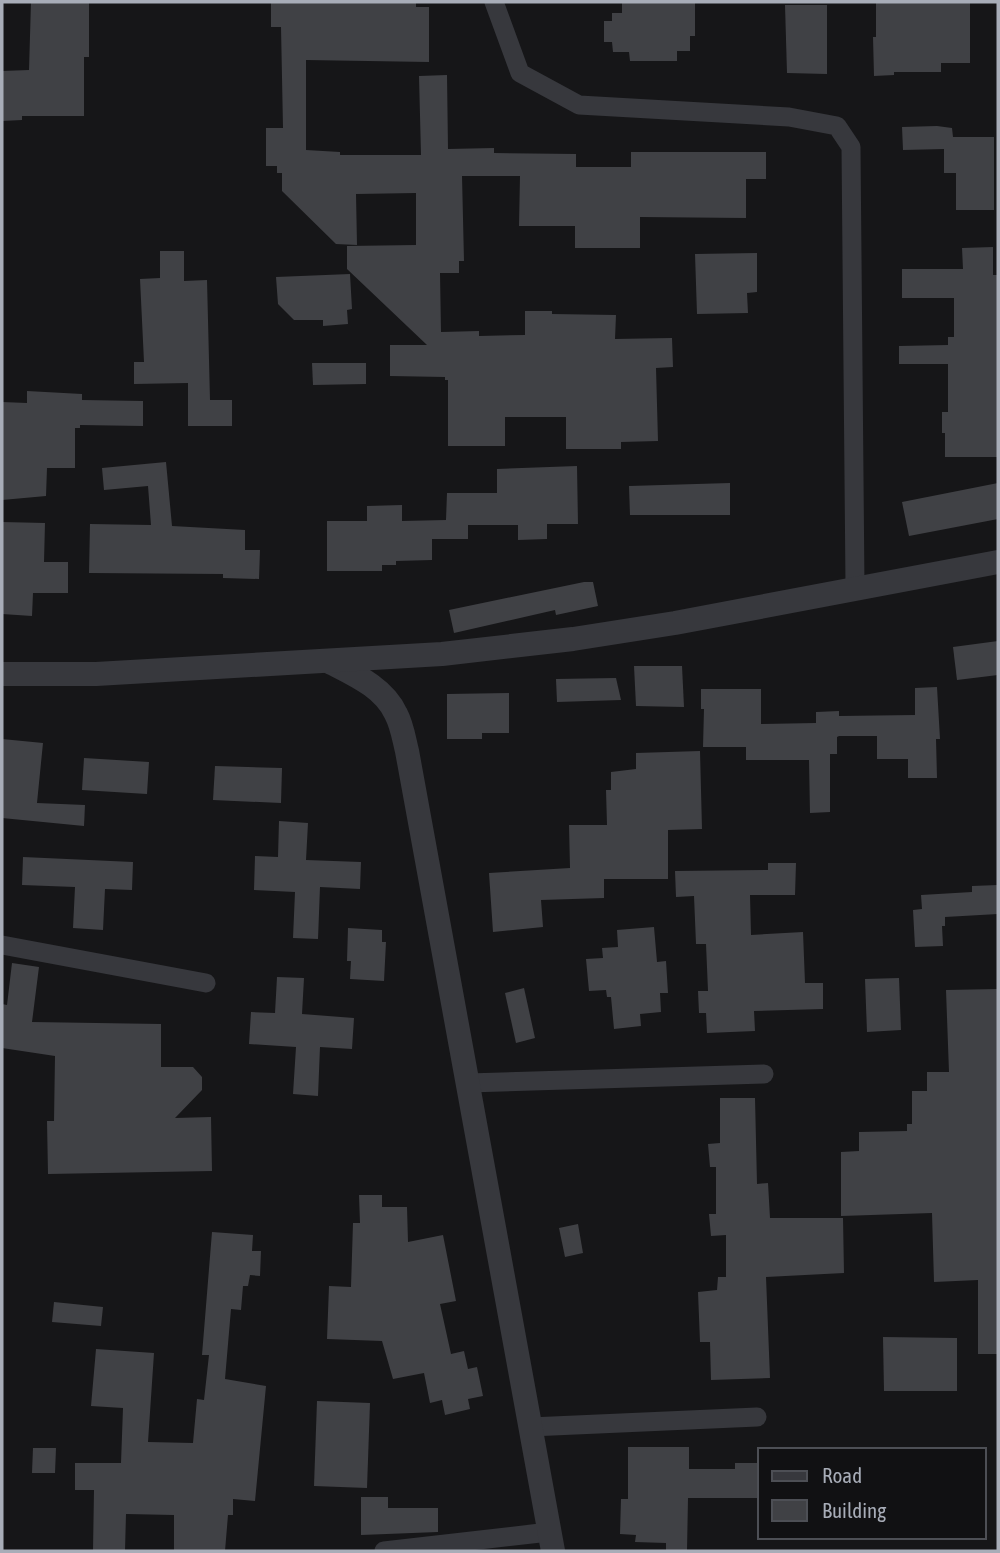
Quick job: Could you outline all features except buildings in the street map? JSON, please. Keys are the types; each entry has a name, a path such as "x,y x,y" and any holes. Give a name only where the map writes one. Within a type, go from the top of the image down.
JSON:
{"street":[{"path":"494,2 520,73 579,106 789,117 837,126 851,147 855,587"},
{"path":"2,674 96,674 442,654 573,639 675,623 998,562"},
{"path":"327,660 385,696 397,715 407,751 551,1542 384,1551"},
{"path":"2,945 206,983"},
{"path":"468,1083 764,1074"},
{"path":"530,1427 757,1417"}]}
